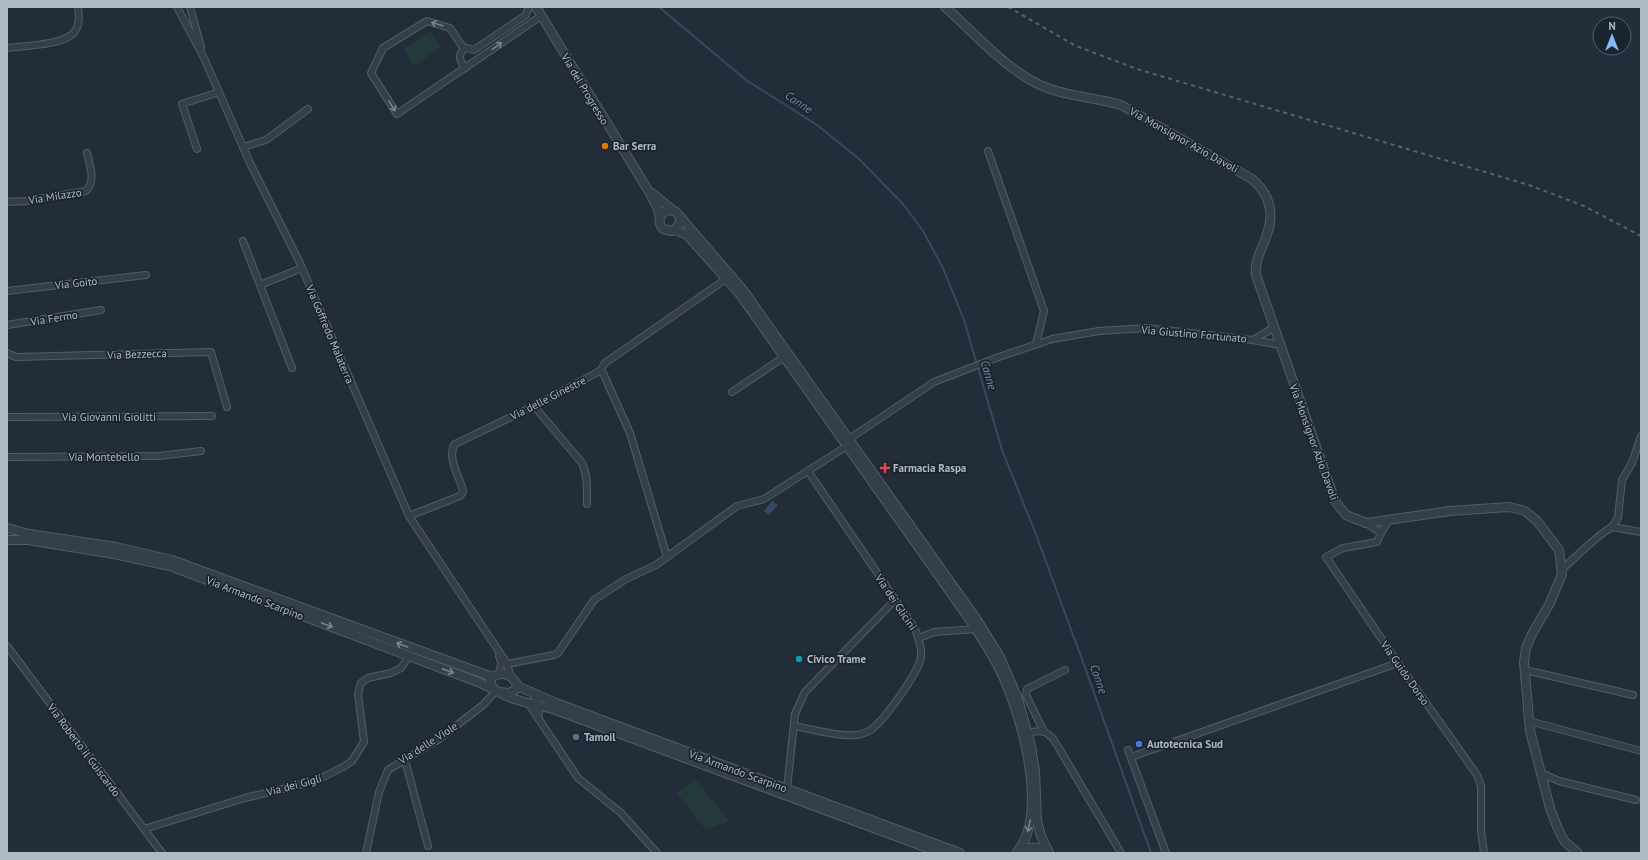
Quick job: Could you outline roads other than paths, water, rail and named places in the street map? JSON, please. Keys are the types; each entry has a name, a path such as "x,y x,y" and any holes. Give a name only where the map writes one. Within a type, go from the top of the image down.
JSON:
{"street":[{"path":"7,48 58,42 68,38 75,33 78,24 78,7"},
{"name":"Via Goffredo Malaterra","path":"177,7 204,58 243,147 302,268 409,516 507,664 511,676"},
{"path":"190,7 204,58"},
{"path":"466,68 460,60 460,56 464,50 467,48 474,50 526,15 529,7"},
{"name":"Via del Progresso","path":"536,7 648,190 658,209 660,217"},
{"name":"Via Monsignor Azio Davoli","path":"945,7 1016,71 1034,82 1079,97 1107,101 1121,105 1252,179 1263,189 1269,200 1270,226 1255,268 1273,328 1335,501 1346,515 1366,523 1450,511 1509,507 1525,511 1537,520 1559,550 1562,574 1550,603 1526,648 1525,670 1529,721 1550,808 1565,842 1578,853"},
{"path":"464,50 450,28 428,21 383,48 370,73 396,114 541,16"},
{"path":"196,149 182,104 219,92"},
{"path":"243,147 266,140 308,109"},
{"path":"988,151 1044,311 1036,344"},
{"name":"Via Milazzo","path":"7,202 25,201 86,191 92,185 87,153"},
{"path":"648,190 674,211 743,290 976,629 1005,680 1020,724 1030,772 1030,821 1027,834 1017,853"},
{"path":"674,211 664,212 660,217 660,225 663,229 668,231 675,230 687,235 739,293 988,637 1010,678 1028,733 1035,772 1038,821 1041,836 1048,853"},
{"path":"675,230 679,225 680,218"},
{"path":"243,241 292,368"},
{"path":"260,285 302,268"},
{"name":"Via Goito","path":"7,291 146,275"},
{"name":"Via delle Ginestre","path":"409,516 460,496 463,492 452,456 452,448 455,444 534,406 600,371 605,362 726,280"},
{"name":"Via Fermo","path":"7,325 101,310"},
{"path":"1253,340 1273,328"},
{"name":"Via Giustino Fortunato","path":"507,664 554,656 558,653 594,600 626,579 656,565 737,506 764,499 848,443 905,400 934,382 954,373 1036,344 1078,335 1126,329 1183,331 1279,345"},
{"name":"Via Bezzecca","path":"7,353 16,357 211,352 226,406"},
{"path":"732,392 784,357"},
{"path":"600,371 603,372 630,433 667,557"},
{"path":"534,406 582,464 586,477 587,504"},
{"name":"Via Giovanni Giolitti","path":"7,417 212,416"},
{"path":"1562,569 1594,538 1612,527 1618,518 1622,480 1632,463 1641,436"},
{"name":"Via Montebello","path":"7,457 158,456 201,451"},
{"name":"Via dei Glicini","path":"794,726 847,735 858,735 869,731 878,724 904,689 918,668 921,656 919,638 914,627 894,601 808,471"},
{"path":"1366,523 1382,533 1389,520"},
{"path":"1612,527 1641,532"},
{"name":"Via Armando Scarpino","path":"7,528 29,534 116,547 172,560 492,677"},
{"name":"Via Guido Dorso","path":"1382,533 1377,542 1343,548 1326,557 1477,775 1481,786 1481,830 1484,853"},
{"name":"Via Armando Scarpino","path":"7,540 28,540 114,554 170,566 478,682 529,704 560,712 941,853"},
{"path":"787,789 794,726 799,702 805,692 894,601"},
{"path":"919,638 934,632 976,629"},
{"name":"Via Roberto il Guiscardo","path":"7,646 162,853"},
{"name":"Via Goffredo Malaterra","path":"498,652 501,662 500,674"},
{"name":"Via dei Gigli","path":"144,829 245,798 314,781 344,768 352,761 364,742 358,694 361,683 368,678 390,673 401,668 409,656"},
{"path":"1131,757 1398,663"},
{"path":"1065,670 1027,689 1026,695 1043,730 1049,733 1054,740 1121,853"},
{"path":"1525,670 1633,695"},
{"path":"500,674 511,676 517,686 516,689 510,693 497,691 490,684 492,677 500,674"},
{"name":"Via Armando Scarpino","path":"517,686 556,703 960,853"},
{"name":"Via delle Viole","path":"366,853 379,792 386,775 393,766 450,731 497,691"},
{"path":"531,691 540,706 538,718"},
{"path":"529,704 578,778 621,813 657,853"},
{"path":"1529,721 1641,751"},
{"path":"1028,733 1043,730"},
{"path":"1128,750 1166,853"},
{"path":"405,760 428,846"},
{"path":"1541,773 1559,781 1636,800"},
{"path":"1017,853 1031,848 1038,848 1048,853"}],"water":[{"path":"772,501 778,505 769,515 764,511"}],"waterway":[{"name":"Canne","path":"659,7 746,80 817,125 858,158 903,204 923,231 943,268 964,320 1002,450 1035,532 1151,853"}],"railway":[{"path":"1008,7 1076,46 1137,69 1529,185 1584,206 1641,236"}],"place":[{"name":"Bar Serra","path":"605,146"},
{"name":"Farmacia Raspa","path":"885,468"},
{"name":"Civico Trame","path":"799,659"},
{"name":"Tamoil","path":"576,737"},
{"name":"Autotecnica Sud","path":"1139,744"}]}
